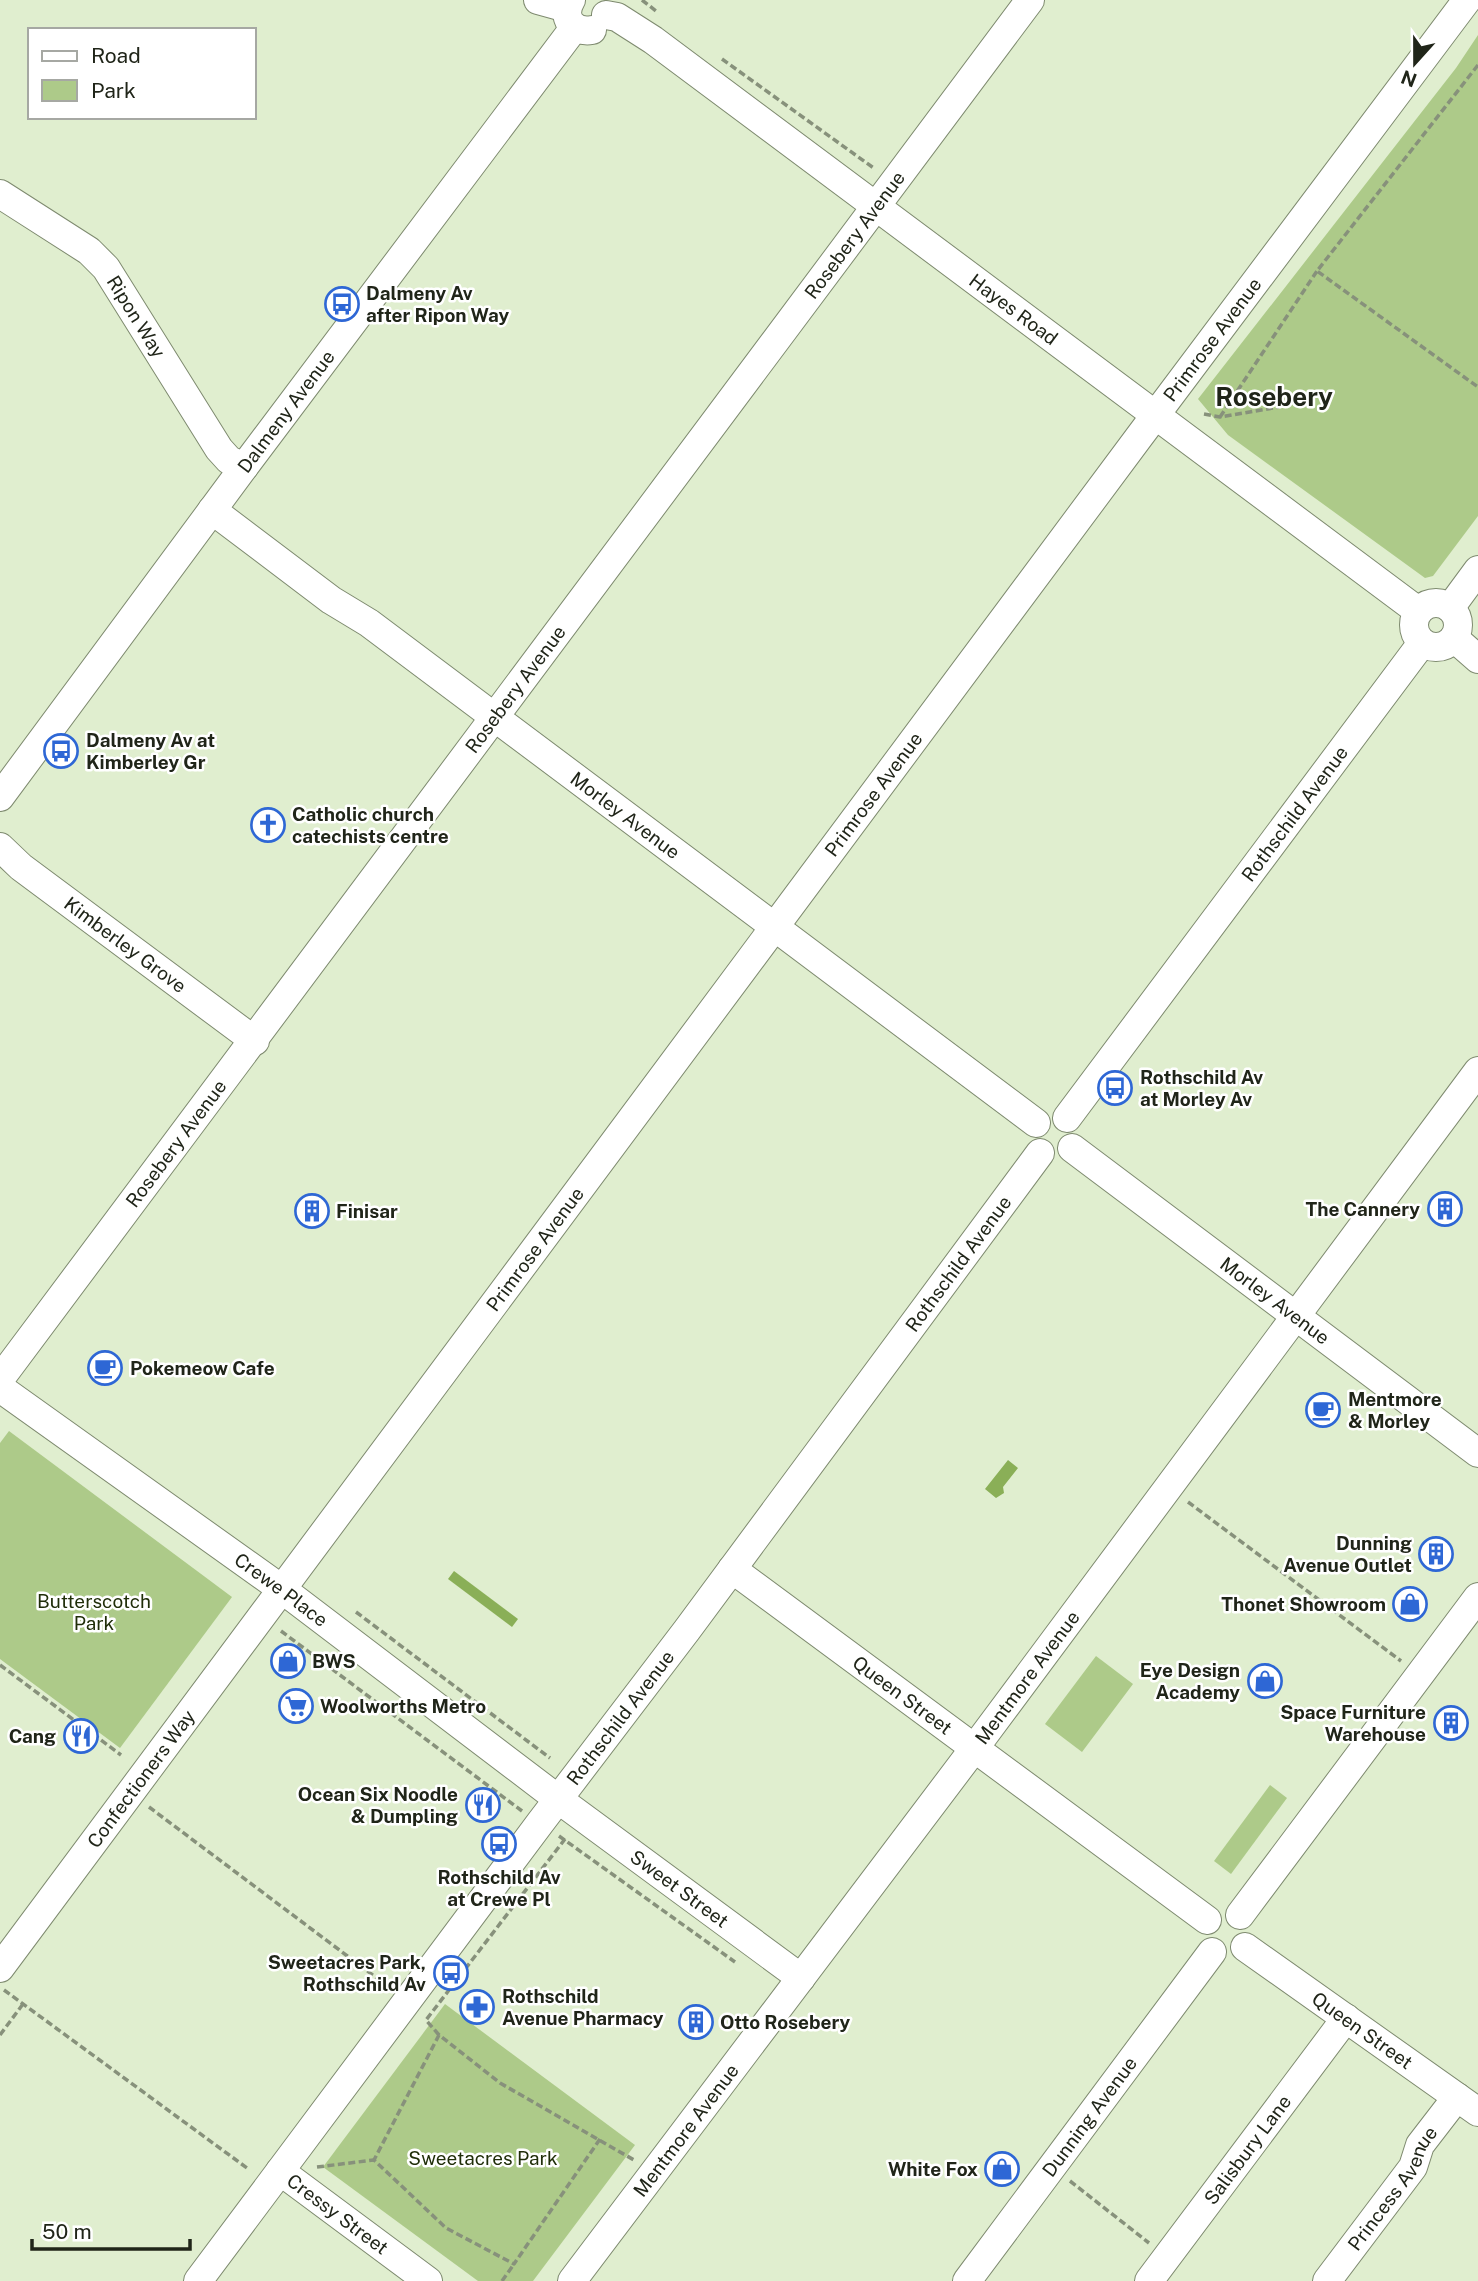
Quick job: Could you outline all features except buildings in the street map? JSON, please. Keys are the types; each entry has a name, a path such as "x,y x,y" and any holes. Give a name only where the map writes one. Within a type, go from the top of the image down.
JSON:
{"street":[{"path":"538,0 571,12 587,32 599,27 604,8"},
{"name":"Rosebery Avenue","path":"0,1379 1030,0"},
{"name":"Primrose Avenue","path":"283,1590 1463,2"},
{"name":"Hayes Road","path":"604,8 653,40 1418,611"},
{"name":"Dalmeny Avenue","path":"0,797 244,467 571,12"},
{"name":"Ripon Way","path":"0,194 89,251 106,268 211,438 229,460 244,467"},
{"name":"Morley Avenue","path":"212,510 331,600 369,623 1036,1123"},
{"path":"1450,608 1478,570"},
{"path":"1434,603 1450,608 1458,622 1454,638 1436,648 1422,643 1414,631 1418,611 1434,603"},
{"path":"1454,638 1478,659"},
{"name":"Rothschild Avenue","path":"1067,1118 1422,643"},
{"name":"Kimberley Grove","path":"0,847 21,867 255,1041"},
{"name":"Mentmore Avenue","path":"572,2281 1478,1071"},
{"path":"1047,1115 1067,1118 1076,1132 1072,1148 1060,1157 1053,1158 1040,1153 1032,1138 1036,1123 1047,1115"},
{"name":"Morley Avenue","path":"1072,1148 1478,1453"},
{"name":"Rothschild Avenue","path":"198,2281 1040,1153"},
{"name":"Crewe Place","path":"0,1388 283,1590 558,1799"},
{"name":"Queen Street","path":"732,1569 1207,1920"},
{"name":"Confectioners Way","path":"2,1979 283,1590"},
{"path":"1240,1915 1478,1597"},
{"name":"Sweet Street","path":"558,1799 801,1978"},
{"path":"1222,1910 1240,1915 1248,1926 1248,1941 1245,1947 1238,1954 1229,1957 1212,1952 1204,1940 1207,1920 1222,1910"},
{"name":"Queen Street","path":"1245,1947 1467,2104"},
{"name":"Dunning Avenue","path":"967,2281 1212,1952"},
{"name":"Salisbury Lane","path":"1149,2281 1346,2018"},
{"name":"Princess Avenue","path":"1327,2281 1413,2167 1420,2145 1467,2104"},
{"name":"Cressy Street","path":"280,2171 428,2281"}],"path":[{"path":"642,0 657,12"},
{"path":"713,52 877,171"},
{"path":"1220,417 1317,271 1478,65"},
{"path":"1317,271 1478,387"},
{"path":"1204,414 1220,417 1279,407"},
{"path":"1168,1487 1420,1675"},
{"path":"353,1610 550,1758"},
{"path":"263,1617 514,1806"},
{"path":"0,1665 121,1755"},
{"path":"145,1803 382,1982"},
{"path":"551,1832 565,1839 740,1966"},
{"path":"565,1839 426,2020 439,2035 500,2083 653,2172"},
{"path":"2,1979 23,2004 247,2168"},
{"path":"0,2035 23,2004"},
{"path":"374,2160 439,2035"},
{"path":"502,2281 600,2139"},
{"path":"317,2167 374,2160"},
{"path":"374,2160 446,2228 514,2264"},
{"path":"1052,2167 1167,2257"}],"green space":[{"path":"1478,35 1478,516 1433,576 1425,578 1228,435 1198,399 1456,68"},
{"name":"Butterscotch Park","path":"9,1431 232,1597 120,1748 0,1659 0,1443"},
{"path":"1096,1656 1133,1684 1082,1752 1045,1724"},
{"path":"1270,1785 1287,1798 1231,1874 1214,1861"},
{"name":"Sweetacres Park","path":"445,2004 635,2145 533,2281 478,2281 323,2167"}],"shaded area":[{"path":"1008,1460 1018,1468 1003,1487 1004,1493 996,1498 985,1489"},
{"path":"454,1571 518,1619 512,1627 448,1579"}],"place":[{"name":"Dalmeny Av after Ripon Way","path":"342,304"},
{"name":"Dalmeny Av at Kimberley Gr","path":"61,751"},
{"name":"Catholic church catechists centre","path":"268,825"},
{"name":"Rothschild Av at Morley Av","path":"1115,1088"},
{"name":"The Cannery","path":"1445,1209"},
{"name":"Finisar","path":"312,1211"},
{"name":"Pokemeow Cafe","path":"105,1368"},
{"name":"Mentmore & Morley","path":"1323,1410"},
{"name":"Dunning Avenue Outlet","path":"1436,1554"},
{"name":"Thonet Showroom","path":"1410,1604"},
{"name":"BWS","path":"288,1661"},
{"name":"Eye Design Academy","path":"1265,1681"},
{"name":"Woolworths Metro","path":"296,1706"},
{"name":"Space Furniture Warehouse","path":"1451,1723"},
{"name":"Cang","path":"81,1736"},
{"name":"Ocean Six Noodle & Dumpling","path":"483,1805"},
{"name":"Rothschild Av at Crewe Pl","path":"499,1844"},
{"name":"Sweetacres Park, Rothschild Av","path":"451,1973"},
{"name":"Rothschild Avenue Pharmacy","path":"477,2007"},
{"name":"Otto Rosebery","path":"696,2022"},
{"name":"White Fox","path":"1002,2169"}],"district":[{"name":"Rosebery","path":"1274,396"}]}
